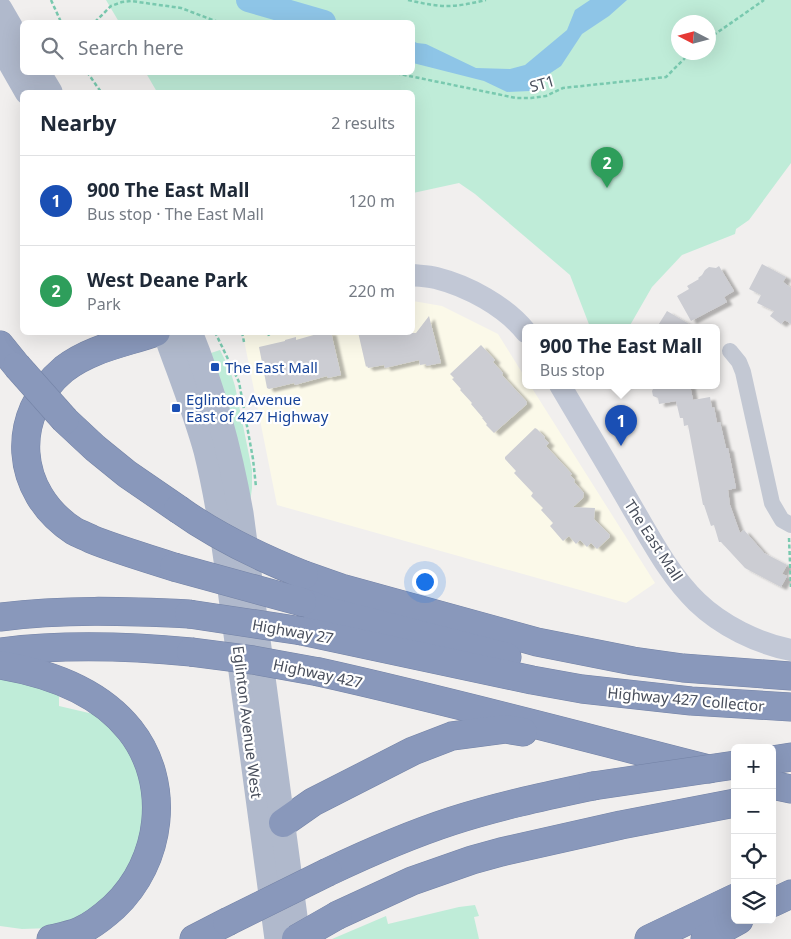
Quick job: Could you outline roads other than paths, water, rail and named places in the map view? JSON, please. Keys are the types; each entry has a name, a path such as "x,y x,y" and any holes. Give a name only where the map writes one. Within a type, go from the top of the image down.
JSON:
{"highway":[{"path":"146,335 88,354 64,369 37,400 27,428 25,449 28,469 38,494 53,514 75,531 104,544 174,567 302,602 331,612 504,656 549,672 582,688"},
{"path":"0,345 65,420 127,474 200,525 264,559 341,588 538,642 633,661 683,668 791,676"},
{"name":"Highway 27","path":"0,617 36,613 87,611 189,614 302,631 532,680 582,688"},
{"name":"Highway 427","path":"0,652 99,647 144,648 252,660 319,672 628,749"},
{"path":"0,665 23,669 58,680 82,691 108,709 129,729 138,741 145,753 154,778 156,803 154,832 147,859 134,884 119,902 92,924 80,931 51,939"},
{"name":"Highway 427 Collector","path":"582,688 692,701 791,707"},
{"path":"283,823 313,802 413,751 452,736 505,729 628,749 731,775"},
{"path":"776,759 791,757"},
{"path":"194,939 328,872 401,840 452,821 523,801 593,786 731,766"},
{"path":"776,786 791,791"},
{"path":"776,795 791,791"},
{"path":"297,939 338,915 412,880 494,854 603,828 731,804"},
{"path":"776,881 791,876"},
{"path":"776,901 791,894"},
{"path":"649,939 731,900"},
{"path":"705,939 732,924"}],"main road":[{"path":"8,32 20,70"},
{"path":"22,75 26,90"},
{"path":"40,75 49,90"},
{"path":"415,275 457,284 476,293 507,314 522,328"},
{"name":"Eglinton Avenue West","path":"166,335 206,451 218,505 277,939"},
{"name":"Eglinton Avenue West","path":"191,335 220,420 236,486 249,566 297,939"},
{"name":"The East Mall","path":"562,389 663,559 693,597 719,620 764,643 791,650"}],"street":[{"path":"730,351 739,362 743,372 772,502 790,530"}],"water":[{"path":"590,0 627,0 609,16 582,34 561,66 540,80 530,91 507,92 484,81 415,64 415,42 426,44 476,68 510,69 525,65 567,30 575,10"}],"waterway":[{"path":"248,0 317,20"}],"place":[{"name":"West Deane Park","path":"607,188"},
{"name":"The East Mall","path":"215,367"},
{"name":"Eglinton Avenue East of 427 Highway","path":"176,408"},
{"name":"900 The East Mall","path":"621,446"}]}
